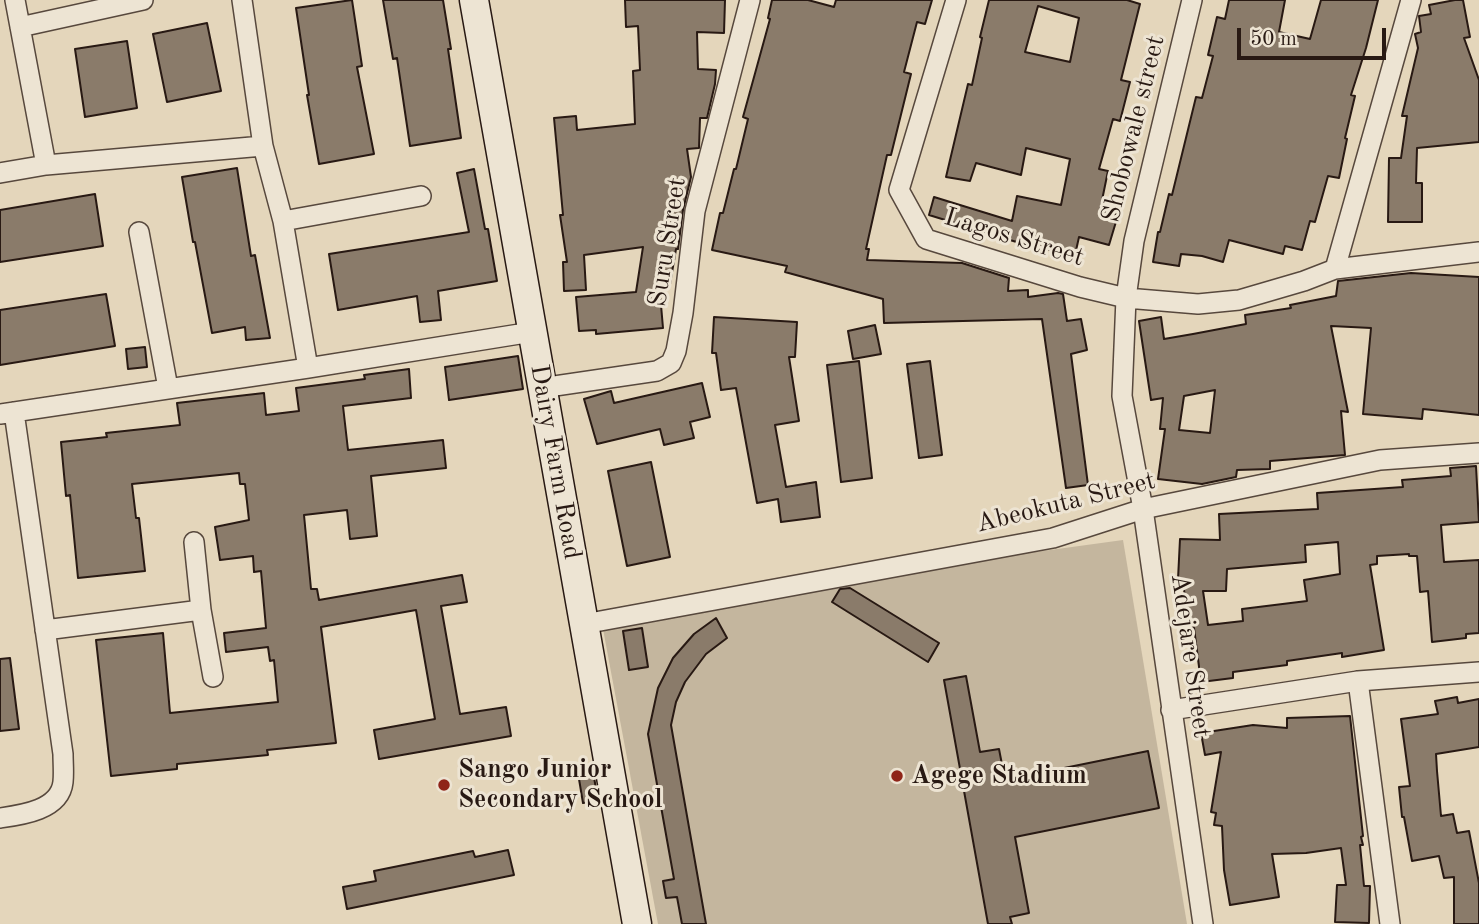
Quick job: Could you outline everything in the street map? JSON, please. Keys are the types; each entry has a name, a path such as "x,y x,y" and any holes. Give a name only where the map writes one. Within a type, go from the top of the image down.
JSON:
{"main road":[{"name":"Dairy Farm Road","path":"474,0 638,924"}],"street":[{"path":"15,0 46,165"},
{"path":"20,27 143,0"},
{"path":"242,0 263,146 283,221 308,368"},
{"name":"Suru Street","path":"541,388 657,371 671,363 683,313 695,211 750,0"},
{"name":"Lagos Street","path":"956,0 899,190 926,239 1080,287 1126,298 1198,304 1239,300 1335,270 1479,252"},
{"name":"Shobowale street","path":"1122,396 1126,298 1133,241 1192,0"},
{"path":"1335,270 1411,0"},
{"path":"0,173 46,165 263,146"},
{"path":"283,221 421,196"},
{"path":"139,232 168,388"},
{"path":"0,818 24,814 45,806 57,799 63,785 63,754 45,630 7,413 532,332"},
{"name":"Adejare Street","path":"1122,396 1143,509 1203,924"},
{"name":"Abeokuta Street","path":"584,625 1054,538 1143,509 1380,460 1479,453"},
{"path":"194,542 201,610 213,677"},
{"path":"45,630 201,610"},
{"path":"1171,710 1358,681 1479,671"},
{"path":"1358,681 1390,924"}],"shaded area":[{"name":"Agege Stadium","path":"1123,540 1187,924 658,924 603,629 846,578"}],"building":[{"path":"352,0 362,66 357,67 374,154 319,164 296,8"},
{"path":"383,0 443,0 461,138 410,146 397,58 393,59"},
{"path":"625,0 725,0 724,33 697,32 698,69 716,70 715,84 707,118 700,118 699,148 687,149 691,177 678,249 670,284 659,282 663,328 596,334 596,330 579,331 576,297 636,292 643,247 584,255 586,290 564,291 563,262 567,262 560,215 563,215 554,118 576,116 577,130 635,124 633,71 640,70 638,26 626,27"},
{"path":"772,0 808,0 834,7 836,0 932,0 925,24 917,22 904,72 911,74 891,155 887,155 866,249 869,249 867,260 962,263 1009,278 1008,291 1028,290 1028,297 1063,294 1067,321 1081,319 1087,350 1071,354 1088,485 1066,488 1042,319 884,323 883,299 785,272 787,266 712,250 748,119 743,117 770,19"},
{"path":"989,0 1127,0 1140,4 1121,80 1130,82 1120,121 1113,119 1099,169 1108,171 1100,210 1118,215 1109,245 1079,237 1075,255 1023,244 929,215 934,197 1012,221 1017,196 1061,205 1070,159 1026,148 1021,175 976,163 970,181 946,177 968,84 972,85 982,38 980,37","holes":["1038,6 1079,18 1070,62 1025,52"]},
{"path":"1229,0 1285,0 1279,32 1310,39 1321,0 1378,0 1351,95 1355,96 1339,178 1328,176 1315,222 1310,221 1302,250 1285,246 1283,254 1229,240 1223,262 1181,254 1179,266 1153,262 1158,232 1169,194 1172,195 1196,97 1202,98 1213,56 1208,55 1217,17 1225,19"},
{"path":"1463,0 1470,37 1464,38 1479,80 1479,142 1417,148 1416,183 1422,183 1422,222 1388,222 1389,158 1401,158 1407,116 1402,116 1418,48 1415,34 1421,32 1419,16 1431,14 1429,5"},
{"path":"207,23 221,91 167,102 153,34"},
{"path":"127,41 137,108 85,117 75,49"},
{"path":"237,168 251,256 255,255 270,338 246,340 245,327 212,333 193,242 182,177"},
{"path":"474,169 497,281 438,291 441,320 420,322 417,296 338,310 329,254 469,232 457,173"},
{"path":"95,194 103,246 0,262 0,210"},
{"path":"1411,273 1479,277 1479,415 1423,409 1422,419 1363,414 1371,328 1331,326 1348,412 1341,411 1345,455 1270,461 1270,469 1237,470 1236,477 1202,484 1158,479 1165,429 1160,429 1163,398 1151,400 1139,321 1161,317 1164,339 1246,324 1245,315 1291,308 1290,305 1336,296 1338,281","holes":["1215,390 1210,433 1179,430 1184,396"]},
{"path":"106,294 115,346 0,365 0,310"},
{"path":"714,317 797,322 795,357 789,357 799,421 775,425 786,487 816,482 820,517 781,522 778,499 757,503 736,388 721,390 716,353 712,353"},
{"path":"875,325 881,354 853,359 848,331"},
{"path":"145,347 147,367 128,369 126,349"},
{"path":"518,356 523,389 449,400 445,367"},
{"path":"859,361 872,478 841,482 827,365"},
{"path":"930,361 942,455 919,458 907,364"},
{"path":"409,369 411,398 343,406 348,450 443,440 446,468 371,476 377,536 350,539 347,510 304,515 311,589 317,589 319,600 462,575 467,602 441,606 460,714 506,707 511,736 379,759 374,730 435,719 416,610 321,627 336,743 267,750 268,755 177,764 177,769 111,776 96,640 163,633 170,713 278,702 274,660 270,661 268,647 226,652 224,633 266,628 261,571 254,572 253,556 220,560 215,527 249,520 245,484 240,484 239,473 132,484 145,571 78,578 70,495 66,496 61,442 107,437 106,433 180,425 177,403 264,393 266,415 299,411 296,388 365,379 364,375"},
{"path":"702,383 710,417 690,422 694,438 664,445 660,429 597,444 584,399 611,391 614,403"},
{"path":"651,462 670,557 627,566 608,471"},
{"path":"1476,466 1479,522 1441,525 1444,562 1479,560 1479,633 1466,634 1466,638 1432,642 1428,591 1420,592 1417,556 1377,556 1377,564 1370,565 1384,650 1342,657 1342,653 1287,661 1287,665 1233,672 1233,678 1201,682 1194,628 1188,629 1183,579 1178,579 1180,539 1220,540 1219,514 1318,509 1317,493 1403,487 1402,480 1451,476 1450,468","holes":["1338,542 1340,574 1304,580 1307,601 1242,609 1243,621 1208,625 1203,591 1226,591 1227,569 1306,562 1305,545"]},
{"path":"850,588 939,643 928,662 832,602 840,589"},
{"path":"716,618 727,638 706,654 685,682 676,702 671,725 706,924 682,924 677,897 666,898 663,881 674,879 648,734 658,688 673,658 694,634"},
{"path":"642,628 648,667 629,670 623,631"},
{"path":"10,658 19,729 0,731 0,659"},
{"path":"966,676 980,752 999,749 1005,780 1148,751 1159,808 1015,837 1029,913 1010,917 1012,924 988,924 944,680"},
{"path":"1457,697 1458,703 1479,699 1479,747 1436,754 1441,816 1453,814 1457,833 1469,831 1479,883 1479,924 1454,924 1454,877 1444,878 1439,856 1412,861 1402,817 1399,787 1410,786 1401,719 1438,714 1435,701"},
{"path":"1350,716 1363,836 1363,845 1360,845 1364,886 1370,886 1369,923 1335,922 1337,885 1346,885 1341,848 1272,854 1279,897 1230,905 1224,870 1222,826 1214,825 1216,813 1211,812 1221,752 1205,755 1201,733 1253,725 1287,728 1287,718"},
{"path":"594,777 598,801 583,803 579,779"},
{"path":"508,850 514,875 347,909 343,887 376,881 374,871 473,851 475,857"}],"place":[{"name":"Agege Stadium","path":"897,776"},
{"name":"Sango Junior Secondary School","path":"444,785"}]}
